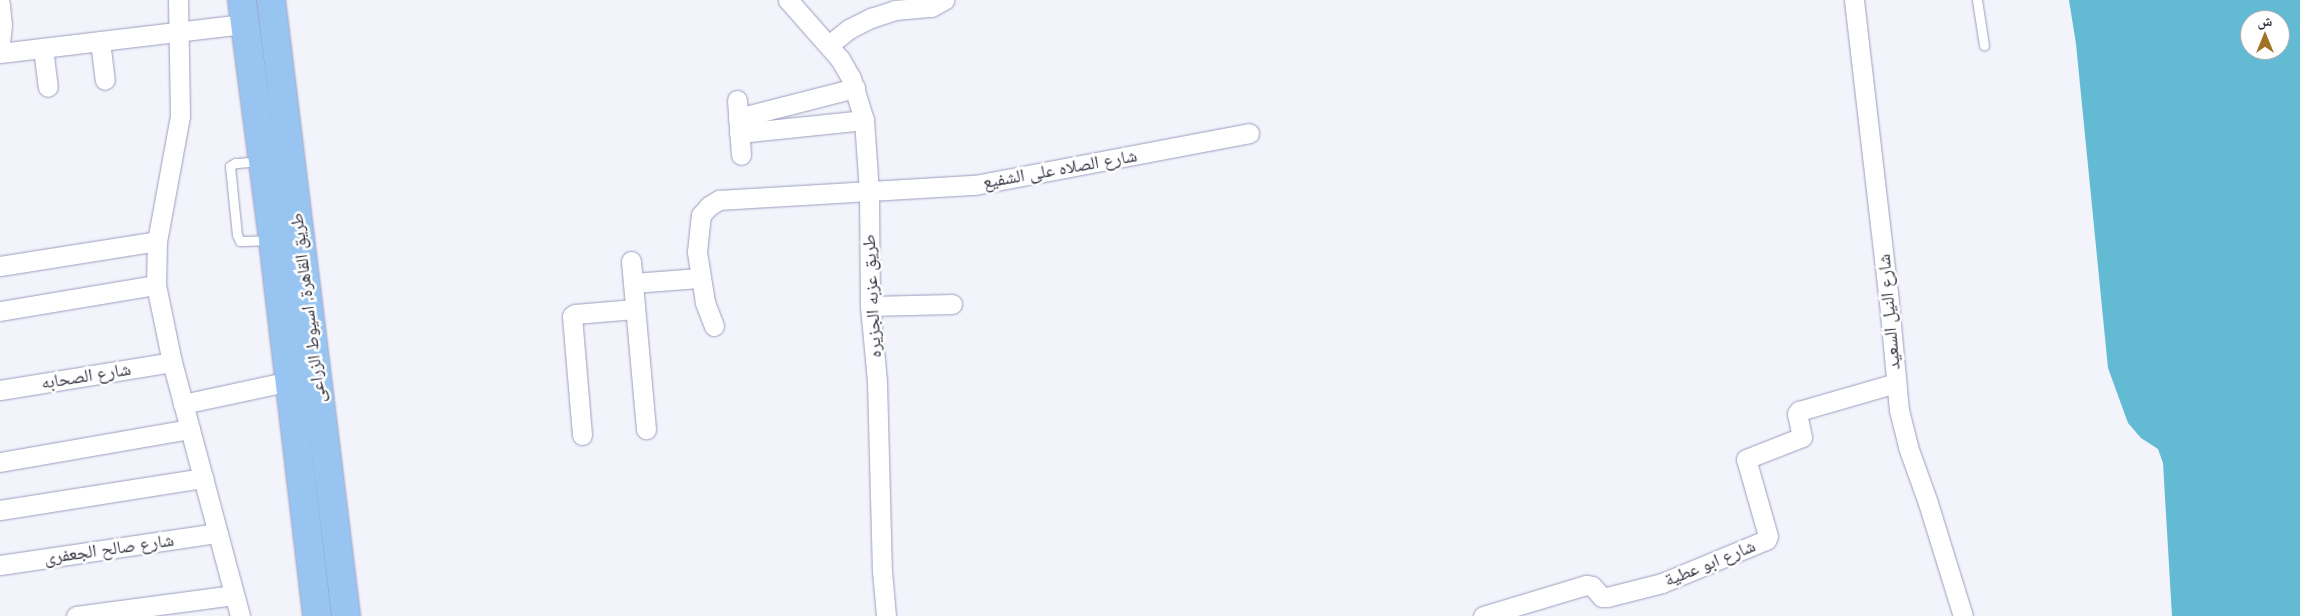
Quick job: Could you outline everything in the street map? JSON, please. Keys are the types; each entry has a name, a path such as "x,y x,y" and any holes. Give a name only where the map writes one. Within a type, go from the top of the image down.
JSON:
{"highway":[{"name":"طريق القاهرة, اسيوط الزراعى","path":"271,0 290,159 287,239 290,381 317,616"},
{"name":"طريق القاهرة, اسيوط الزراعى","path":"243,12 263,161 287,239 346,616"},
{"path":"263,161 290,159"}],"street":[{"path":"178,0 181,99 178,133 157,241 156,284 172,362 187,403 190,429 240,616"},
{"name":"طريق عزبه الجزيره","path":"788,0 840,59 855,88 864,120 869,192 870,306 878,389 882,571 886,616"},
{"path":"829,45 849,30 871,18 895,10 931,7 944,0"},
{"name":"شارع النيل السعيد","path":"1854,0 1888,292 1896,383 1908,447 1928,503 1963,616"},
{"path":"0,4 2,25 0,44"},
{"path":"0,53 179,32 243,12"},
{"path":"100,41 105,80"},
{"path":"43,48 48,87"},
{"path":"738,117 855,88"},
{"path":"738,117 864,120"},
{"path":"738,117 741,155"},
{"name":"شارع الصلاه على الشفيع","path":"714,326 699,278 697,252 701,215 709,206 719,200 869,192 995,182 1249,133"},
{"path":"0,266 157,241"},
{"path":"631,261 646,429"},
{"path":"633,283 699,278"},
{"path":"0,311 156,284"},
{"path":"870,306 952,304"},
{"path":"582,435 572,316 575,314 635,309"},
{"name":"شارع الصحابه","path":"1,384 172,362"},
{"path":"187,403 290,381"},
{"name":"شارع ابو عطية","path":"1483,616 1586,585 1592,586 1602,597 1607,598 1662,583 1766,540 1768,536 1746,459 1802,437 1797,414 1799,411 1896,383"},
{"path":"0,462 190,429"},
{"path":"0,510 203,478"},
{"name":"شارع صالح الجعفرى","path":"0,565 218,533"},
{"path":"76,616 234,595"}],"lane":[{"path":"1977,0 1984,45"}],"water":[{"path":"2069,0 2300,0 2300,616 2172,616 2163,463 2158,449 2141,438 2128,423 2108,368 2076,44"}]}
